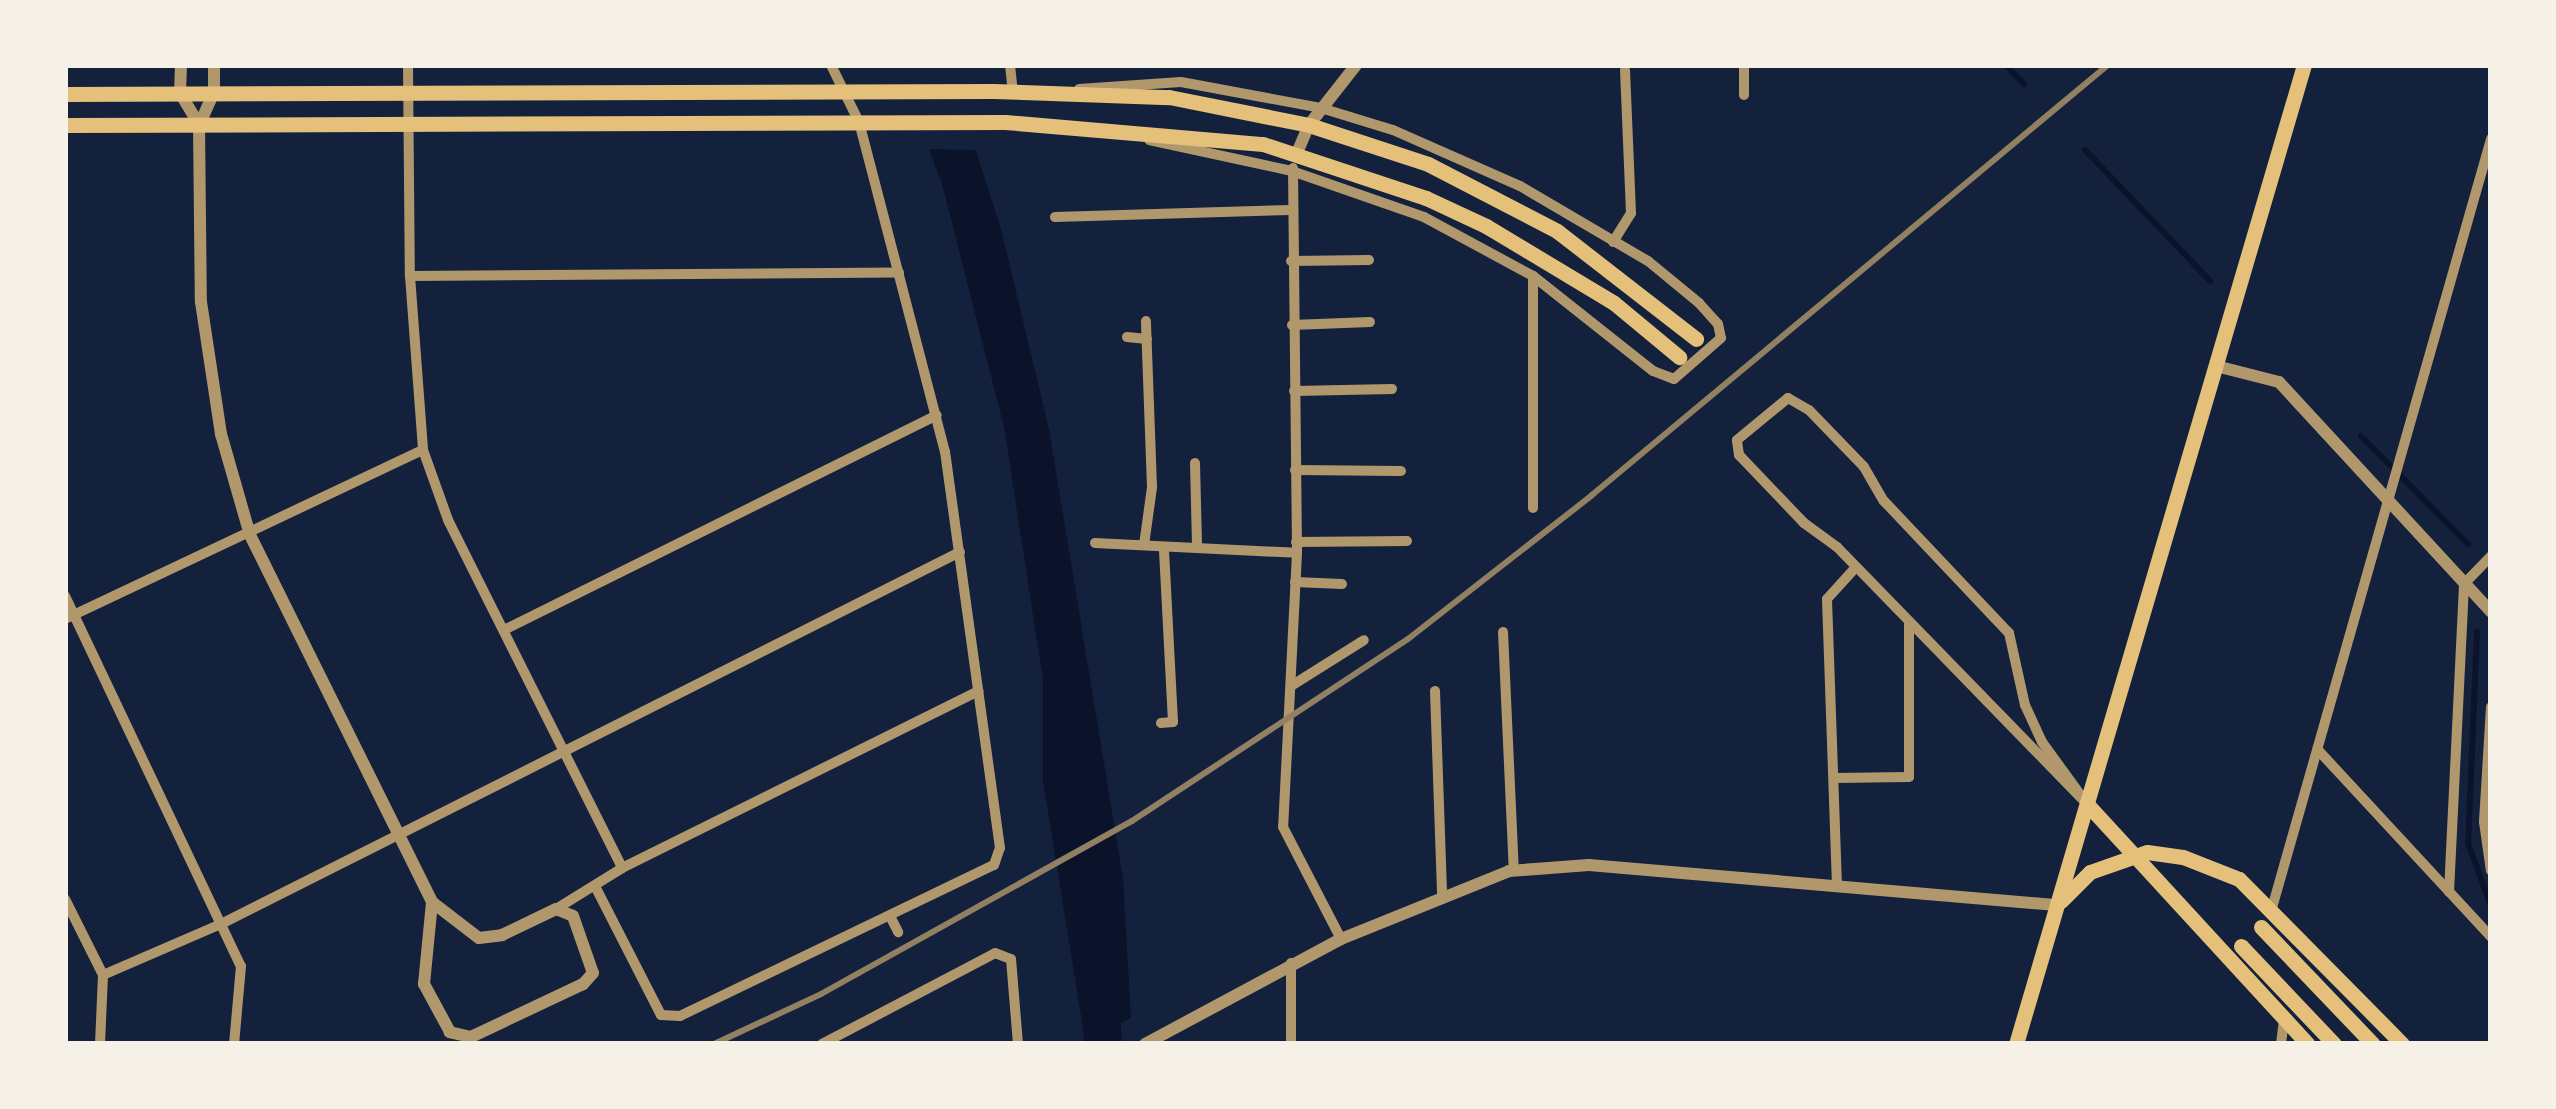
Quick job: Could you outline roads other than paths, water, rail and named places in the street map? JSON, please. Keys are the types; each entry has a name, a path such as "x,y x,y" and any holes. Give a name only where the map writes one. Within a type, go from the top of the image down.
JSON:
{"main road":[{"path":"2016,1044 2304,65"},
{"path":"65,94 993,91 1169,97 1309,125 1428,164 1494,196 1601,262 1696,338"},
{"path":"65,124 408,127 1066,123 1298,153 1486,226 1614,303 1680,357"},
{"path":"2087,804 2308,1044"},
{"path":"2057,905 2090,872 2138,859 2147,852 2184,857 2239,879 2272,908 2402,1044"},
{"path":"2260,927 2373,1044"},
{"path":"2242,946 2334,1044"}],"street":[{"path":"181,65 180,92 199,125"},
{"path":"214,65 214,92 199,125 201,302 221,434 250,536 432,902 479,938 502,935 597,890 622,868 979,691"},
{"path":"408,65 410,276 423,450 448,520 622,868"},
{"path":"597,890 661,1015 680,1016 891,918 994,865 1000,848 937,414 859,122 831,65"},
{"path":"1010,65 1012,92"},
{"path":"1341,939 1283,826 1296,548 1290,210 1292,170 1309,125 1356,65"},
{"path":"1744,65 1744,95"},
{"path":"1613,242 1632,212 1624,70"},
{"path":"1059,93 1119,82 1180,82 1322,108 1392,130 1520,186 1648,262 1718,324 1720,338 1674,379 1653,371 1533,276 1424,217 1292,170 1066,123"},
{"path":"2272,908 2491,139"},
{"path":"1056,218 1290,210"},
{"path":"1291,261 1369,260"},
{"path":"410,276 899,273"},
{"path":"1533,276 1533,508"},
{"path":"1144,545 1152,487 1146,321"},
{"path":"1292,324 1370,322"},
{"path":"1127,337 1148,340"},
{"path":"2216,366 2279,382 2491,612"},
{"path":"1294,391 1392,389"},
{"path":"1788,398 1809,410 1864,467 1884,501 2008,633 2031,717 2087,804 1856,567 1738,456 1738,440 1788,398"},
{"path":"504,630 937,414"},
{"path":"70,616 250,536 423,450"},
{"path":"1194,463 1197,547"},
{"path":"1295,470 1401,471"},
{"path":"1096,543 1164,548 1296,548 1407,542"},
{"path":"1161,722 1173,722 1164,548"},
{"path":"103,975 224,923 563,748 960,552"},
{"path":"2450,892 2464,584 2491,556"},
{"path":"1837,886 1827,599 1856,567"},
{"path":"1295,582 1342,584"},
{"path":"65,596 70,616 224,923 241,966 234,1044"},
{"path":"1834,778 1909,777 1909,622"},
{"path":"1503,632 1514,871"},
{"path":"1290,686 1364,640"},
{"path":"1436,691 1442,894"},
{"path":"2491,707 2484,822 2491,871"},
{"path":"2318,750 2491,937"},
{"path":"1144,1044 1341,939 1442,894 1514,871 1589,866 2057,905"},
{"path":"65,899 103,975 100,1044"},
{"path":"432,902 424,984 450,1038 471,1037 583,984 594,960 573,916 556,909"},
{"path":"891,918 898,932"},
{"path":"822,1044 995,953 1011,959 1018,1044"},
{"path":"1292,963 1292,1044"},
{"path":"2281,1044 2284,1018"}],"water":[{"path":"897,65 960,101 1001,229 1049,429 1123,878 1131,1018 1085,1040 1043,782 1043,680 1004,427 942,184"}],"waterway":[{"path":"2006,65 2024,84"},
{"path":"2085,150 2210,281"},
{"path":"2361,436 2468,544"},
{"path":"2477,632 2468,843 2491,906"},
{"path":"1099,981 1103,1044"}],"railway":[{"path":"714,1044 821,994 1132,821 1408,639 1592,495 2108,65"}]}
